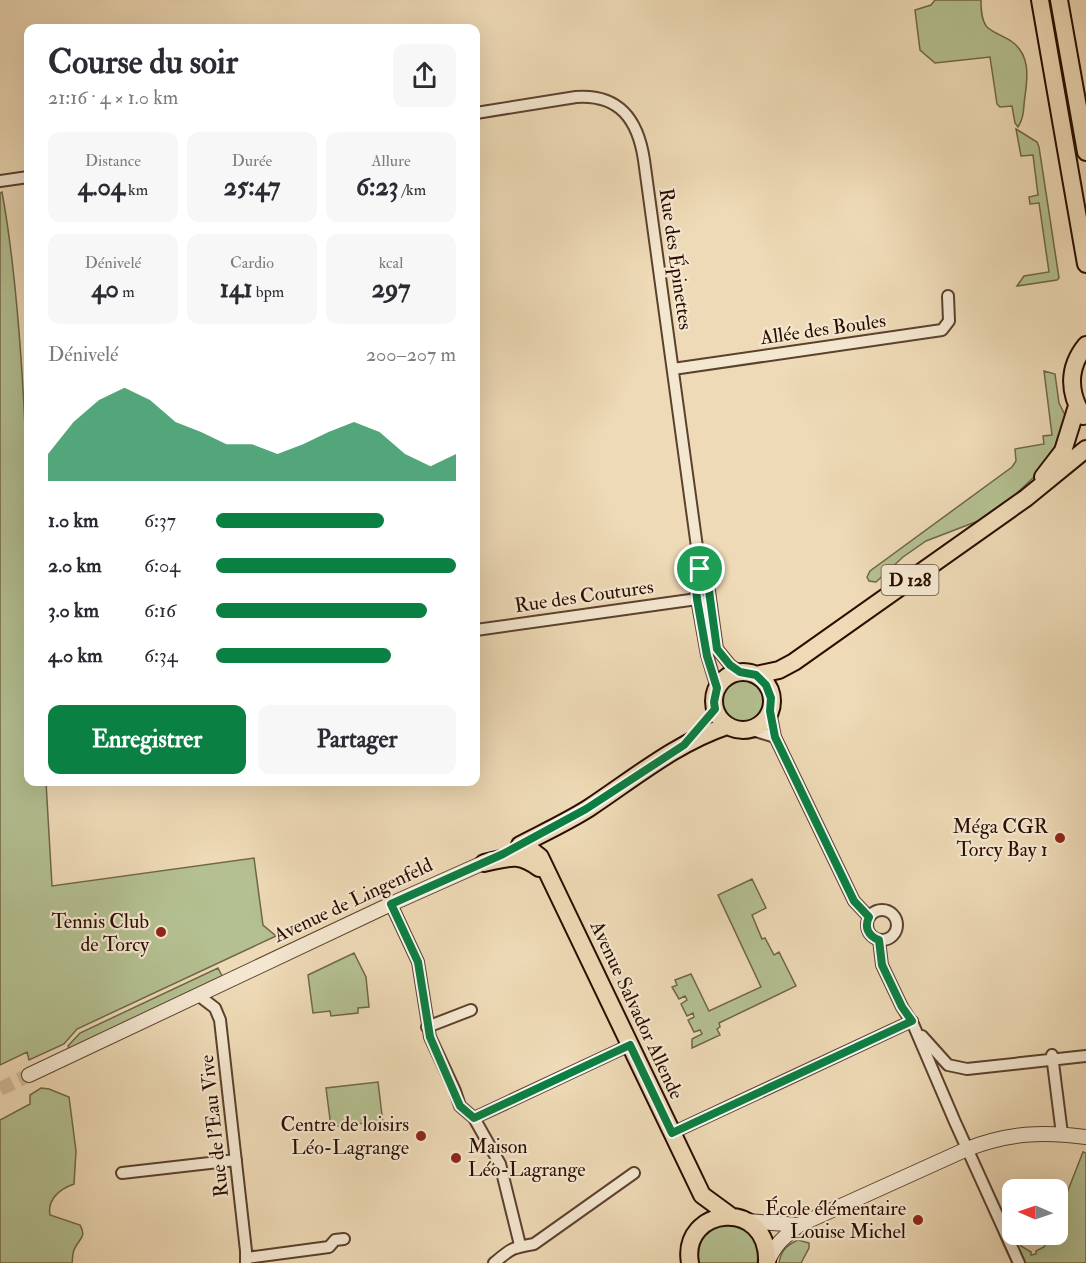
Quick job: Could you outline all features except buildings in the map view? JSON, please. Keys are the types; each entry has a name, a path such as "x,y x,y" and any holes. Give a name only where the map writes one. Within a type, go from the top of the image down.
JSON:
{"main road":[{"path":"1040,0 1086,264"},
{"path":"1059,0 1086,152"},
{"path":"1082,412 1072,390 1072,373 1077,358 1086,345"},
{"name":"D 128","path":"1026,498 1062,451 1082,412"},
{"name":"D 128","path":"748,674 779,670 794,662 1026,498 1086,449"},
{"name":"D 128","path":"771,704 794,662"},
{"path":"748,674 766,685 771,704 762,723 749,729 734,729 722,721 715,709 717,688 726,677 748,674"},
{"name":"Avenue de Lingenfeld","path":"684,745 715,709"},
{"name":"Avenue de Lingenfeld","path":"520,845 586,809 684,745 706,733 727,726"},
{"path":"540,856 539,846 546,832"},
{"name":"Avenue Salvador Allende","path":"546,832 549,875"},
{"path":"520,845 540,856"},
{"name":"Avenue Salvador Allende","path":"540,856 702,1195 702,1226"},
{"path":"484,863 509,857 525,858 549,875"},
{"name":"Avenue Salvador Allende","path":"702,1195 757,1229 764,1239 767,1263"},
{"path":"679,1263 690,1255 694,1236 702,1226 723,1216 739,1219"}],"street":[{"name":"Rue des Épinettes","path":"480,112 582,97 606,100 630,118 641,139 700,569 709,591 717,649"},
{"path":"0,181 24,178"},
{"name":"Allée des Boules","path":"673,369 942,330 949,321 948,296"},
{"name":"Rue des Épinettes","path":"700,569 696,587 697,599 707,656 717,688"},
{"path":"697,599 704,601 713,642 717,649 730,665 748,674"},
{"name":"Rue des Coutures","path":"480,629 697,599"},
{"path":"771,704 775,737 854,901 869,917"},
{"path":"749,729 775,737"},
{"name":"Avenue de Lingenfeld","path":"29,1075 520,845"},
{"path":"391,904 418,962 428,1027 460,1106 474,1118 500,1164 520,1245"},
{"path":"883,910 892,913 897,921 894,935 887,940 879,940 870,936 867,922 869,917 875,911 883,910"},
{"path":"879,940 882,965 902,1007 948,1065 974,1069 1053,1057 1086,1056"},
{"name":"Rue de l'Eau Vive","path":"198,995 215,1008 220,1020 246,1261"},
{"path":"428,1027 471,1010"},
{"path":"672,1133 912,1022"},
{"path":"912,1022 1019,1263"},
{"path":"474,1118 630,1045"},
{"path":"1053,1057 1062,1134"},
{"path":"767,1263 780,1239 799,1225 967,1149 1018,1135 1062,1134 1086,1137"},
{"path":"122,1173 236,1160"},
{"path":"494,1263 511,1249 520,1245 534,1244 634,1173"},
{"path":"739,1219 799,1225"},
{"path":"246,1261 329,1247 335,1240 344,1239"}],"green space":[{"path":"935,0 981,0 982,17 987,27 1011,41 1022,52 1027,81 1023,116 1018,127 1012,106 1000,107 997,104 990,57 935,63 920,50 915,10 931,5"},
{"path":"1016,129 1037,142 1039,147 1059,278 1017,286 1024,276 1049,272 1039,203 1030,204 1029,197 1038,195 1033,155 1021,156"},
{"path":"2,192 15,282 24,409 24,786 46,786 52,886 254,858 263,925 276,936 77,1029 64,1044 29,1060 27,1052 0,1065 0,193"},
{"path":"1044,371 1055,374 1059,403 1067,419 1063,441 1035,476 1018,492 978,521 926,541 903,557 876,582 869,581 867,577 870,571 1012,467 1016,461 1015,449 1044,444 1043,436 1052,435"},
{"path":"743,678 758,685 765,700 758,715 743,722 728,715 721,700 728,685"},
{"path":"752,879 766,908 752,915 762,939 765,938 774,955 779,952 796,986 719,1023 720,1027 717,1029 720,1035 692,1048 692,1039 702,1034 700,1030 694,1032 688,1020 694,1017 693,1013 687,1016 681,1004 687,1000 685,996 679,999 672,987 677,985 675,980 691,974 709,1011 761,987 718,895"},
{"path":"354,953 366,977 369,1007 358,1008 358,1013 331,1016 330,1011 313,1013 308,975"},
{"path":"218,968 222,976 69,1049 68,1046 80,1033"},
{"path":"378,1082 383,1123 331,1127 326,1088"},
{"path":"41,1088 69,1097 76,1151 74,1184 56,1195 51,1204 50,1215 80,1225 83,1235 74,1250 72,1263 0,1263 0,1120 30,1104 30,1095"},
{"path":"1083,1152 1086,1153 1086,1263 1012,1263 1004,1245 1020,1245 1031,1252 1031,1255 1036,1254 1036,1251 1045,1245 1068,1245 1068,1190"},
{"path":"720,1225 738,1225 749,1232 757,1247 757,1263 699,1263 698,1256 702,1240 709,1231"},
{"path":"798,1240 809,1243 809,1248 801,1263 779,1263 785,1248"}],"tunnel":[{"path":"0,1089 29,1075"}],"place":[{"name":"Méga CGR Torcy Bay 1","path":"1060,838"},
{"name":"Tennis Club de Torcy","path":"161,932"},
{"name":"Centre de loisirs Léo-Lagrange","path":"421,1136"},
{"name":"Maison Léo-Lagrange","path":"456,1158"},
{"name":"École élémentaire Louise Michel","path":"918,1220"}],"route":[{"path":"700,569 709,591 716,628 717,649 730,665 740,672 756,675 762,679 770,691 770,711 775,737 854,901 869,917 867,927 870,936 879,940 882,965 902,1007 912,1021 672,1133 630,1045 474,1118 460,1106 430,1037 418,962 391,904 484,863 550,830 684,745 715,709 714,695 717,688 707,656 697,599 696,587 700,569"}]}
